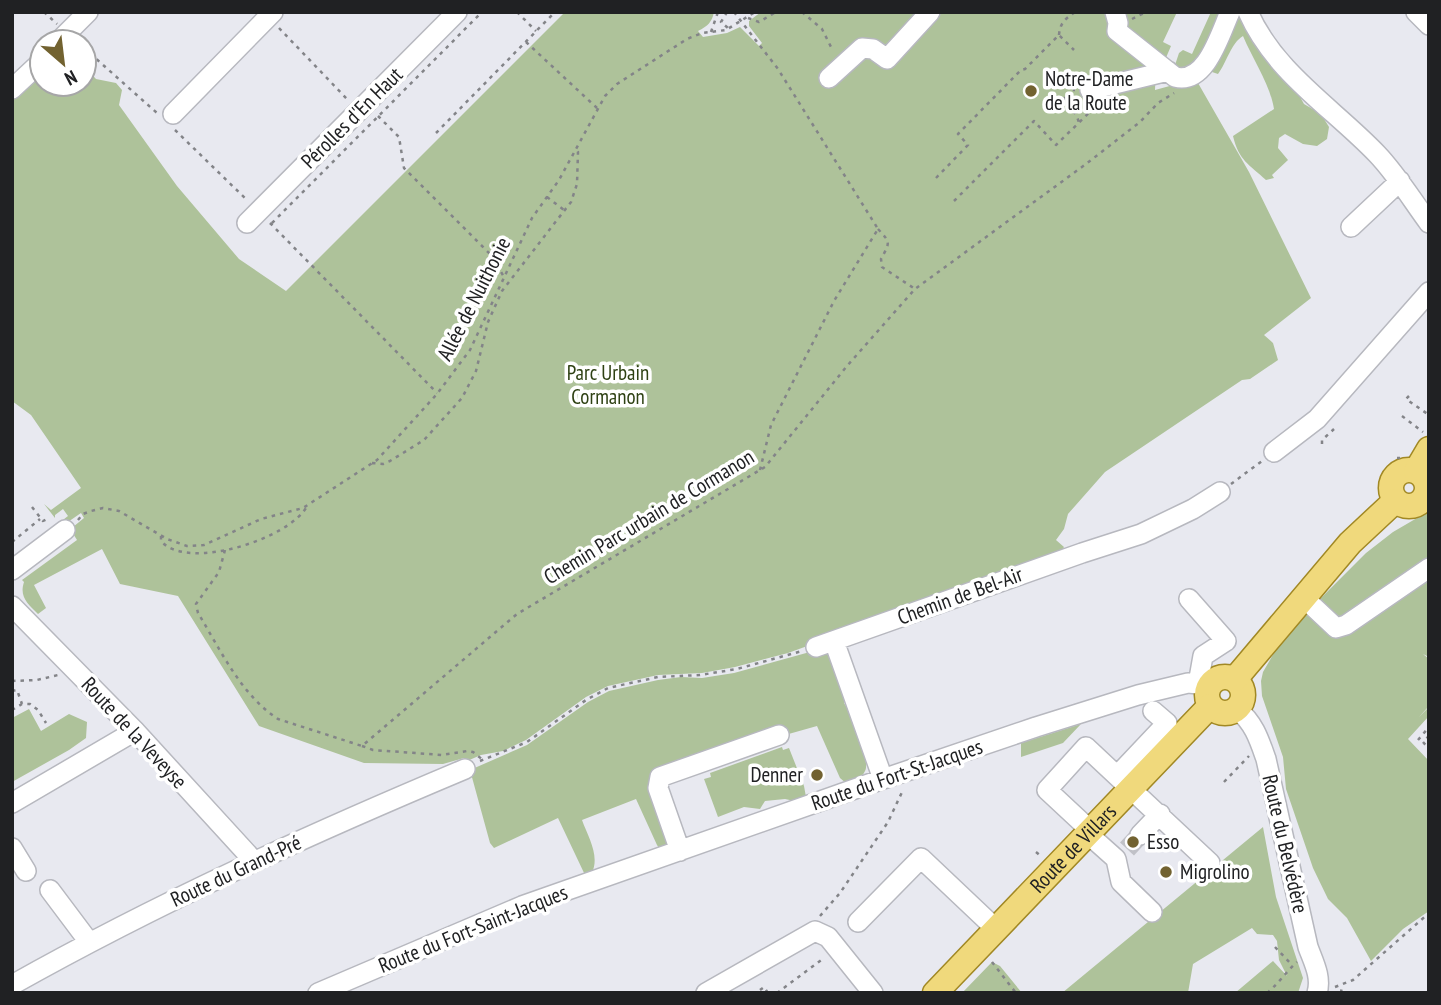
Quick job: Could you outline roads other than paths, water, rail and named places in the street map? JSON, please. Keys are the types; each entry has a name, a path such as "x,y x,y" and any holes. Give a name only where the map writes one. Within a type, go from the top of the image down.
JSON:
{"main road":[{"path":"1404,463 1424,478 1428,494 1413,507 1400,505 1395,501 1390,489 1394,477 1404,470 1404,463 1426,440"},
{"path":"1235,679 1356,537 1395,501"},
{"path":"1221,676 1235,679 1241,685 1242,702 1237,709 1226,713 1214,710 1206,692 1221,676"},
{"name":"Route de Villars","path":"935,993 1089,832 1124,782 1206,692"}],"street":[{"path":"72,28 88,12"},
{"name":"Pérolles d'En Haut","path":"259,220 368,111 457,12"},
{"path":"829,78 862,48 873,49 887,59 930,12"},
{"path":"1115,12 1117,31 1177,74"},
{"path":"1093,89 1177,74 1205,65 1230,12"},
{"path":"1248,12 1259,35 1275,57 1376,152 1429,223"},
{"path":"1416,12 1429,25"},
{"path":"173,114 270,15"},
{"path":"12,89 28,74"},
{"path":"1351,227 1400,181"},
{"path":"1274,453 1323,413 1429,292"},
{"name":"Chemin de Bel-Air","path":"883,779 825,644 1141,534 1193,509 1220,492"},
{"path":"12,570 65,530"},
{"path":"1303,597 1336,628 1346,625 1429,568"},
{"path":"1189,599 1226,641 1203,656 1206,692"},
{"name":"Route de la Veveyse","path":"12,606 135,731 254,861"},
{"name":"Route du Fort-St-Jacques","path":"589,883 883,779 1138,695 1188,683 1206,692"},
{"name":"Route du Belvédère","path":"1237,709 1248,718 1255,729 1266,759 1308,947 1317,971 1318,990"},
{"path":"1124,782 1167,723 1153,711"},
{"path":"12,803 135,731"},
{"path":"680,851 658,788 660,777 779,736"},
{"path":"1128,848 1089,832 1047,790 1088,745 1210,863"},
{"name":"Route du Grand-Pré","path":"12,985 89,942 254,861 465,769"},
{"path":"1152,912 1121,882 1128,848 1160,814"},
{"path":"12,848 26,871"},
{"path":"858,922 921,858 996,929"},
{"name":"Route du Fort-Saint-Jacques","path":"318,993 522,906 589,883"},
{"path":"50,890 89,942"},
{"path":"706,993 814,931 828,937 873,993"}],"tunnel":[{"path":"1127,849 1140,835"}],"place":[{"name":"Notre-Dame de la Route","path":"1031,91"},
{"name":"Denner","path":"817,775"},
{"name":"Esso","path":"1133,842"},
{"name":"Migrolino","path":"1166,872"}],"park label":[{"name":"Parc Urbain Cormanon","path":"608,385"}]}
